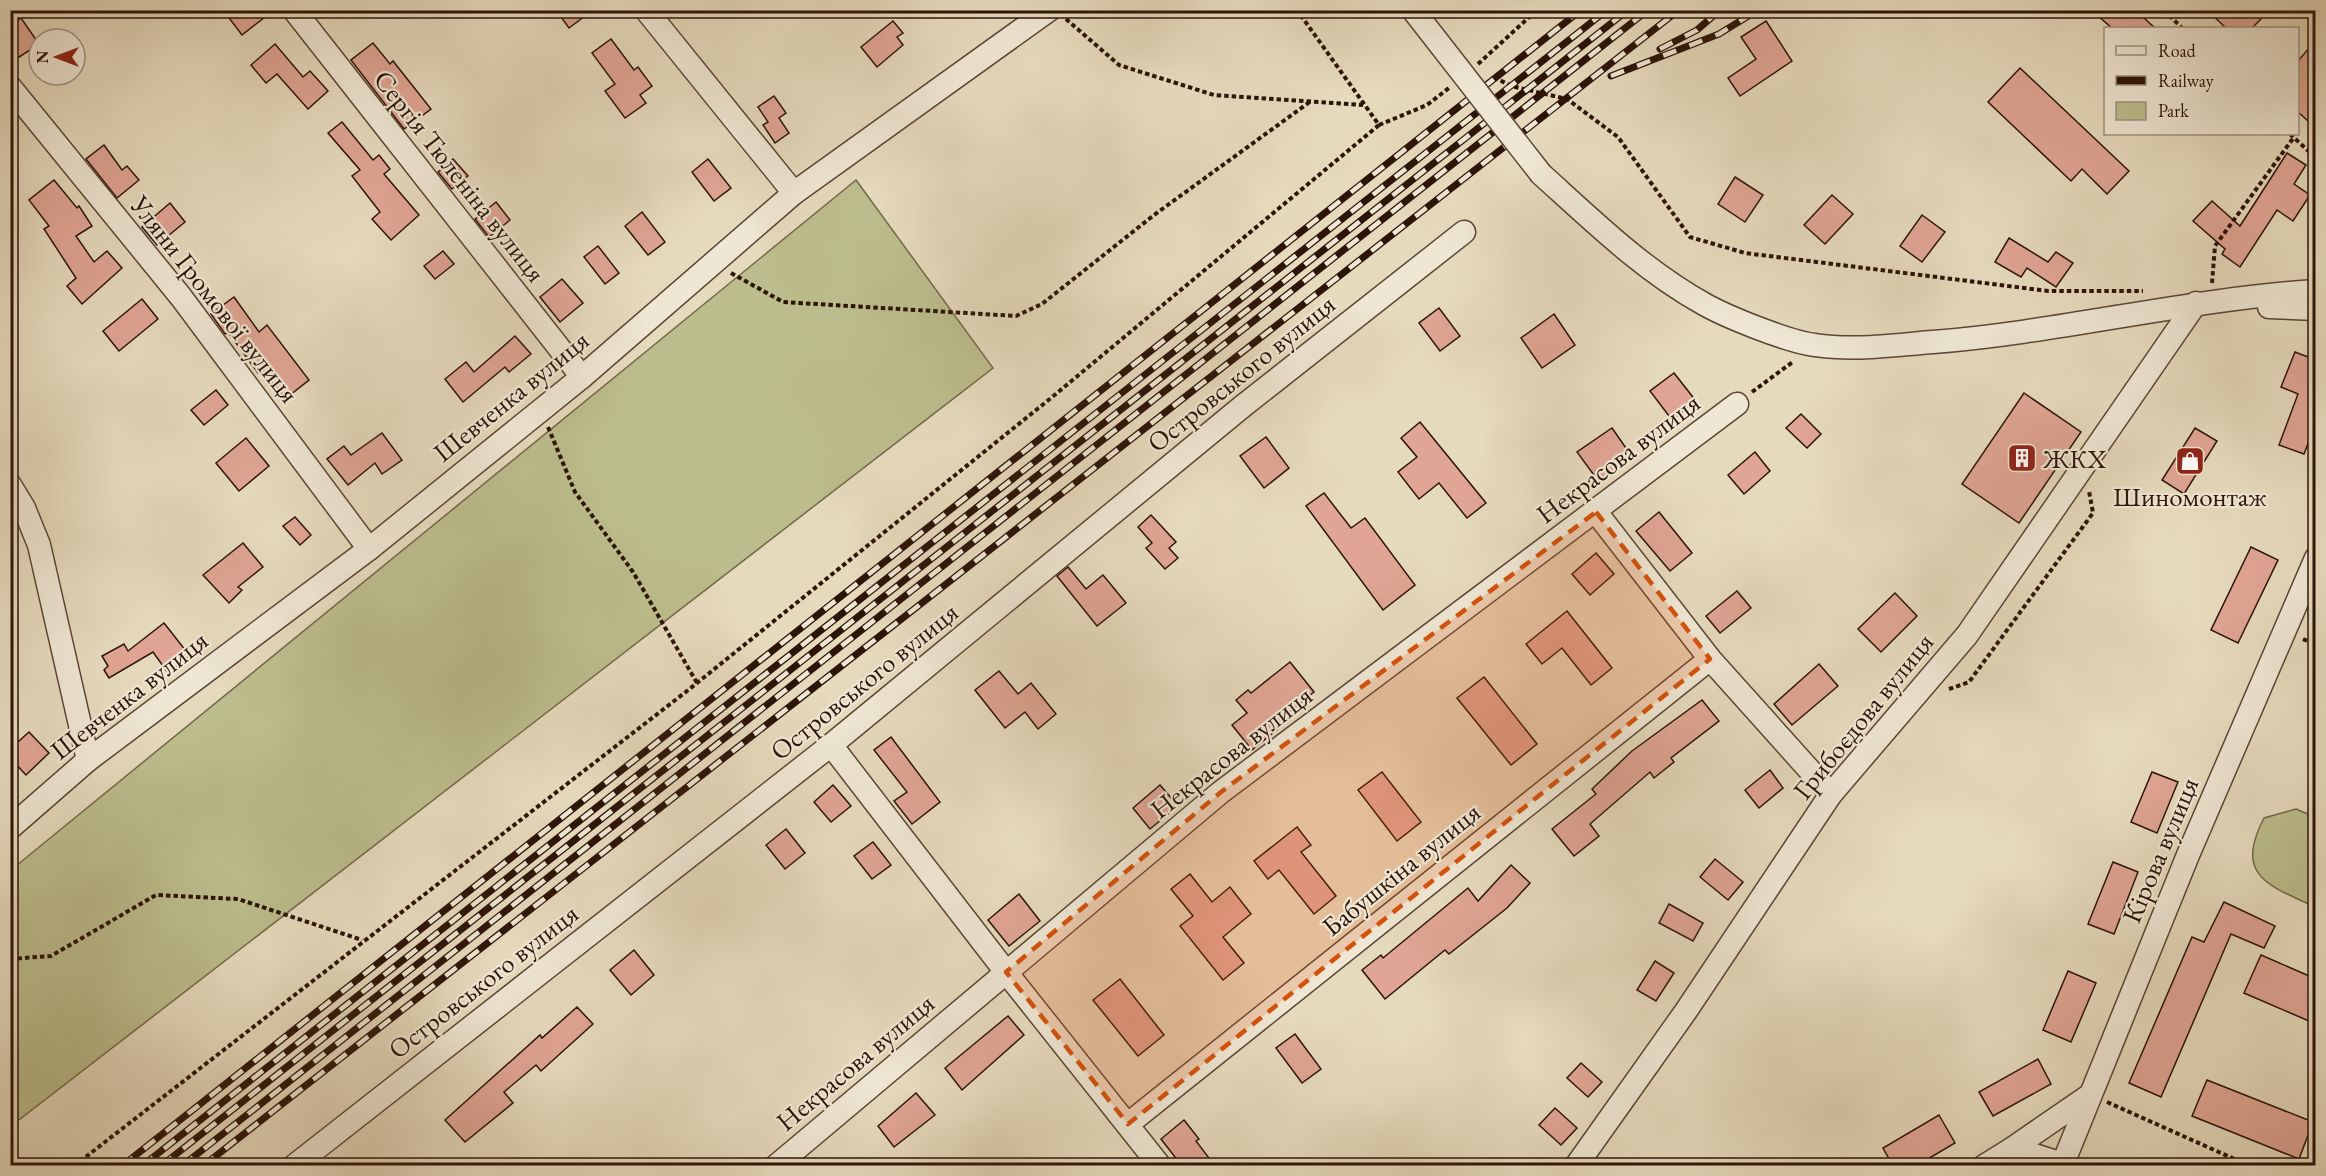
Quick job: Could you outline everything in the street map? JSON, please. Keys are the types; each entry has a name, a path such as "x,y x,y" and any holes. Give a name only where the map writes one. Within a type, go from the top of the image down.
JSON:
{"street":[{"name":"Сергія Тюленіна вулиця","path":"294,10 582,377"},
{"path":"646,10 794,193"},
{"path":"1413,10 1541,174 1641,265 1706,305 1789,339 1814,345 1861,348 1967,339 2086,324 2206,302 2316,291"},
{"name":"Шевченка вулиця","path":"10,828 88,760 369,549 582,377 794,193 1057,14"},
{"name":"Уляни Громової вулиця","path":"10,87 181,297 369,549"},
{"name":"Островського вулиця","path":"294,1166 831,746 1243,406 1464,232"},
{"path":"2206,302 2316,309"},
{"name":"Грибоєдова вулиця","path":"1576,1166 1686,1011 1831,794 1967,635 2206,302"},
{"name":"Некрасова вулиця","path":"776,1166 1221,792 1737,404"},
{"path":"10,485 24,508 39,545 88,760"},
{"path":"1596,512 1710,659 1831,794"},
{"name":"Кірова вулиця","path":"2062,1165 2188,855 2316,558"},
{"name":"Бабушкіна вулиця","path":"1128,1124 1710,659"},
{"path":"831,746 1160,1166"},
{"path":"1984,1166 2090,1095"},
{"path":"2013,1148 2062,1165"}],"path":[{"path":"74,1166 697,683 1051,398 1379,125 1297,10"},
{"path":"2164,10 2181,27"},
{"path":"1057,14 1119,65 1214,94 1364,105"},
{"path":"1478,64 1495,79 1511,86 1567,99 1618,137 1690,237 1744,253 2048,291 2153,291"},
{"path":"713,263 783,302 1016,316 1042,304 1154,215 1311,101"},
{"path":"2206,302 2211,286 2215,246 2292,135 2316,158"},
{"path":"1737,404 1814,345"},
{"path":"541,410 575,492 633,572 697,683"},
{"path":"1939,692 1969,682 2093,513 2088,487"},
{"path":"10,959 51,956 156,895 238,900 363,941"},
{"path":"2090,1095 2250,1166"}],"highlighted area":[{"path":"1596,512 1710,659 1128,1124 1006,972 1221,792"}],"green space":[{"path":"856,180 993,368 11,1126 11,870"},
{"path":"2296,809 2315,817 2315,907 2270,884 2255,866 2253,853 2264,818"}],"building":[{"path":"223,10 274,10 242,35"},
{"path":"556,10 593,10 569,28"},
{"path":"2091,10 2135,10 2154,27 2111,27"},
{"path":"2207,10 2254,10 2262,18 2253,27 2225,27"},
{"path":"21,18 27,27 27,52 10,63 10,25"},
{"path":"893,21 903,33 897,37 903,45 877,67 861,47"},
{"path":"1766,21 1792,61 1740,96 1728,78 1756,59 1741,37"},
{"path":"611,39 634,70 638,67 652,86 640,95 646,103 625,118 605,91 615,84 592,53"},
{"path":"2316,40 2316,128 2299,113 2299,60"},
{"path":"373,43 390,64 393,61 431,109 404,129 351,60"},
{"path":"275,44 303,77 310,71 328,91 308,109 277,74 266,83 251,65"},
{"path":"2020,68 2129,171 2107,194 2082,169 2071,181 1988,102"},
{"path":"774,96 786,113 779,118 789,133 775,143 763,125 768,122 758,107"},
{"path":"342,122 373,160 379,155 390,169 384,174 419,215 391,240 372,219 380,212 352,176 360,170 328,133"},
{"path":"104,145 122,170 127,166 139,180 117,198 86,159"},
{"path":"2287,153 2306,165 2294,184 2310,195 2293,221 2277,210 2240,267 2222,254 2225,249 2193,221 2212,201 2240,226"},
{"path":"453,159 468,176 452,189 438,172"},
{"path":"708,159 731,188 714,201 692,172"},
{"path":"1735,177 1763,195 1745,222 1718,204"},
{"path":"54,180 77,208 79,206 92,226 76,236 94,262 107,251 122,268 82,304 67,286 76,278 44,229 49,226 29,200"},
{"path":"1832,195 1853,214 1825,244 1804,225"},
{"path":"496,202 510,220 489,237 475,219"},
{"path":"170,203 185,222 157,245 142,227"},
{"path":"642,212 665,242 648,255 625,226"},
{"path":"1922,215 1945,232 1922,262 1900,246"},
{"path":"2009,238 2048,262 2056,252 2073,263 2056,287 2027,268 2021,277 1995,262"},
{"path":"598,246 619,273 605,284 584,257"},
{"path":"443,251 454,264 435,279 424,266"},
{"path":"562,279 583,303 560,322 540,297"},
{"path":"234,297 259,332 267,325 309,380 285,399 263,370 258,373 228,332 225,334 211,314"},
{"path":"142,299 158,319 119,351 103,331"},
{"path":"1439,308 1460,336 1440,351 1419,323"},
{"path":"1554,314 1575,345 1542,368 1521,338"},
{"path":"515,336 531,354 509,372 505,367 463,402 445,379 466,362 474,372"},
{"path":"2295,352 2316,360 2316,423 2304,454 2279,445 2298,394 2281,387"},
{"path":"1674,373 1696,401 1672,420 1650,391"},
{"path":"216,390 228,405 204,425 191,410"},
{"name":"ЖКХ","path":"2024,393 2081,432 2019,523 1962,484"},
{"path":"1801,414 1821,434 1807,448 1786,428"},
{"path":"1420,422 1486,503 1467,518 1439,483 1419,499 1398,472 1417,457 1401,438"},
{"path":"1612,428 1633,458 1599,482 1577,452"},
{"name":"Шиномонтаж","path":"2195,428 2217,441 2184,494 2162,480"},
{"path":"382,433 402,460 382,474 375,463 348,485 327,459 344,446 351,455"},
{"path":"1266,437 1289,468 1264,488 1240,456"},
{"path":"246,438 269,466 239,491 216,463"},
{"path":"1755,452 1770,471 1744,494 1728,475"},
{"path":"1324,493 1351,528 1365,518 1415,585 1383,610 1306,506"},
{"path":"1659,512 1692,553 1670,571 1636,531"},
{"path":"1151,515 1176,542 1169,548 1178,558 1165,569 1146,548 1152,543 1138,527"},
{"path":"295,517 311,535 300,545 283,526"},
{"path":"243,543 263,567 238,587 242,590 229,603 203,575"},
{"path":"2251,547 2278,560 2238,643 2211,630"},
{"path":"1596,553 1614,574 1590,595 1572,574"},
{"path":"1068,567 1086,589 1103,575 1126,603 1097,626 1057,576"},
{"path":"1737,591 1751,608 1720,633 1706,616"},
{"path":"1895,593 1917,616 1881,652 1858,629"},
{"path":"1567,611 1612,668 1591,685 1562,648 1542,664 1526,644"},
{"path":"164,623 190,656 168,673 153,652 109,678 104,670 108,666 102,656 124,644 128,651"},
{"path":"1290,662 1314,692 1275,724 1279,728 1252,750 1232,725 1247,713 1236,700 1248,690 1251,693"},
{"path":"1819,664 1838,686 1792,725 1774,704"},
{"path":"999,671 1018,694 1031,683 1056,714 1038,729 1025,712 1005,728 975,690"},
{"path":"1484,677 1537,744 1511,765 1457,698"},
{"path":"1702,700 1719,721 1671,758 1674,762 1654,778 1650,772 1590,824 1599,836 1574,856 1552,829 1596,794 1592,789 1632,751"},
{"path":"29,732 49,753 26,775 10,758 10,749"},
{"path":"891,737 940,802 912,824 894,801 907,792 874,750"},
{"path":"1770,770 1783,788 1759,808 1745,790"},
{"path":"1382,772 1421,822 1397,841 1358,790"},
{"path":"2152,772 2178,782 2157,833 2131,822"},
{"path":"833,785 851,806 831,822 814,802"},
{"path":"1160,785 1178,806 1150,829 1133,808"},
{"path":"1297,827 1311,845 1301,852 1336,896 1314,914 1279,870 1268,879 1254,861"},
{"path":"786,829 805,853 785,869 766,845"},
{"path":"873,842 891,865 872,879 854,856"},
{"path":"1715,859 1743,882 1728,900 1700,877"},
{"path":"2113,862 2138,872 2114,934 2088,924"},
{"path":"1511,865 1530,883 1507,908 1449,954 1445,950 1385,999 1362,970 1381,955 1383,958 1468,888 1478,901"},
{"path":"1190,874 1212,902 1230,887 1251,914 1223,937 1244,963 1223,980 1180,926 1193,916 1171,889"},
{"path":"1019,894 1040,921 1009,946 988,920"},
{"path":"2224,902 2275,926 2264,948 2231,934 2161,1097 2129,1083 2192,937 2204,942"},
{"path":"1669,904 1703,923 1693,941 1659,923"},
{"path":"634,950 654,975 631,995 610,970"},
{"path":"2261,955 2316,979 2316,1024 2244,993"},
{"path":"1655,961 1674,973 1656,1001 1637,990"},
{"path":"2068,971 2096,983 2071,1042 2043,1030"},
{"path":"1120,979 1164,1035 1138,1056 1093,1000"},
{"path":"577,1007 593,1024 541,1071 536,1065 504,1092 513,1103 465,1142 445,1120 540,1035 542,1038"},
{"path":"1008,1016 1024,1035 962,1090 945,1068"},
{"path":"1295,1034 1321,1069 1302,1083 1276,1048"},
{"path":"2038,1059 2051,1084 1993,1116 1979,1092"},
{"path":"1581,1063 1602,1082 1588,1097 1567,1078"},
{"path":"2207,1080 2313,1122 2299,1159 2192,1116"},
{"path":"916,1093 935,1115 894,1147 878,1126"},
{"path":"1555,1108 1577,1128 1561,1145 1539,1125"},
{"path":"1939,1115 1955,1143 1916,1166 1893,1166 1883,1148"},
{"path":"1184,1120 1199,1139 1196,1141 1215,1166 1182,1166 1161,1139"}],"railway":[{"path":"122,1166 1581,10"},
{"path":"142,1166 1607,10"},
{"path":"161,1166 1628,10"},
{"path":"182,1166 1648,10"},
{"path":"203,1166 1679,10"},
{"path":"1660,49 1697,30 1720,10"},
{"path":"1611,76 1719,34 1758,10"}],"place":[{"name":"ЖКХ","path":"2022,458"},
{"name":"Шиномонтаж","path":"2190,461"}]}
